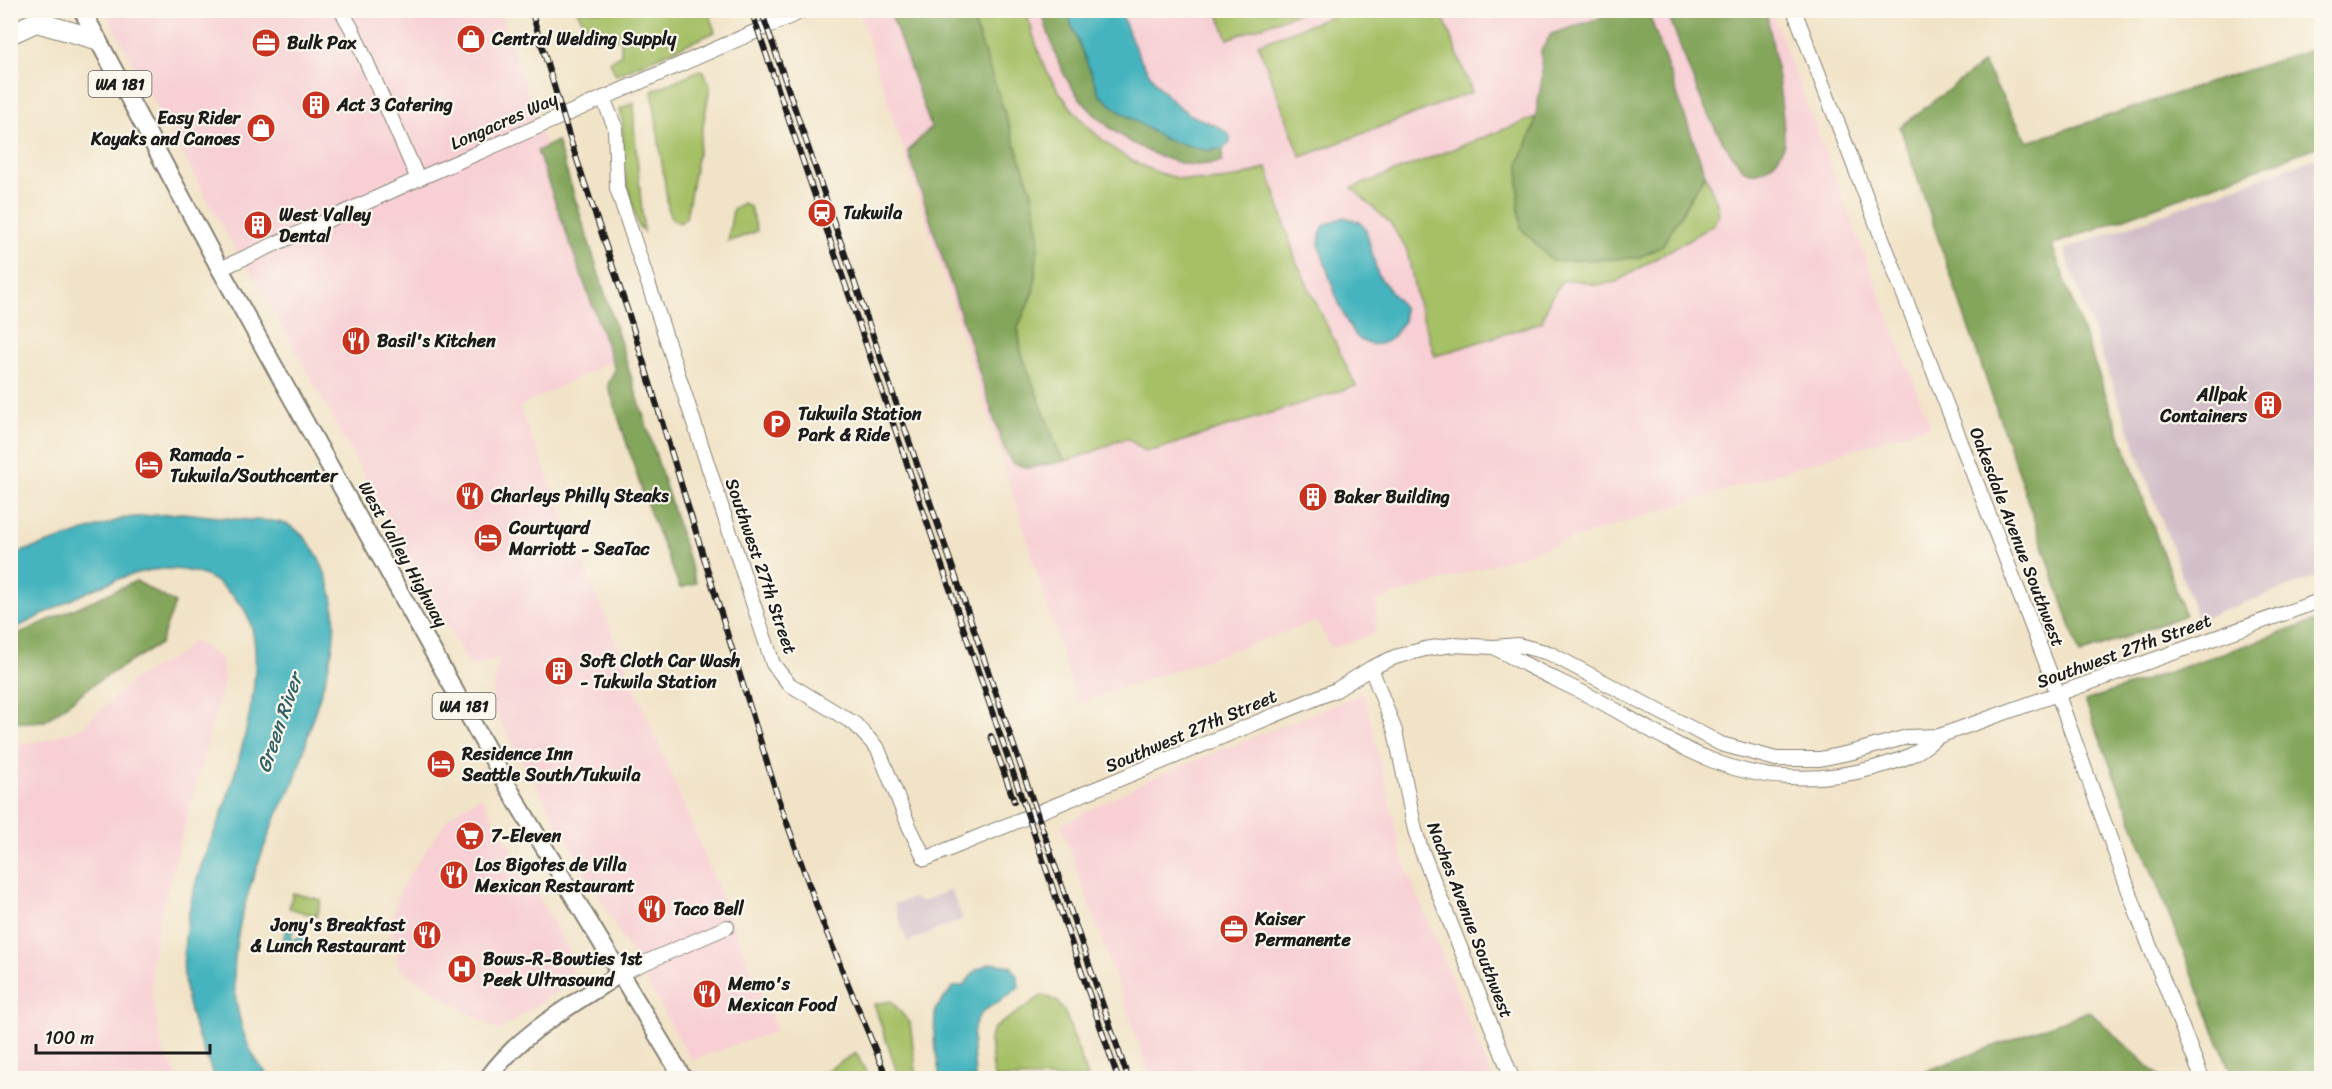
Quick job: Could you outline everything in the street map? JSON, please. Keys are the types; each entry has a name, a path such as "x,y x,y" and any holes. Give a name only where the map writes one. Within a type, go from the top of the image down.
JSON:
{"highway":[{"path":"10,34 40,16 96,39"}],"main road":[{"name":"West Valley Highway","path":"82,10 220,268 515,799 683,1078"},
{"path":"488,1078 515,1046 535,1028 621,973"}],"street":[{"path":"341,10 353,31 418,179"},
{"name":"Longacres Way","path":"220,268 805,10"},
{"name":"Oakesdale Avenue Southwest","path":"1794,10 2058,693 2141,924 2202,1078"},
{"name":"Southwest 27th Street","path":"603,98 615,127 617,188 773,664 789,684 855,724 878,748 909,826 925,859 1336,690 1371,668 1395,657 1452,645 1494,647 1518,645 1549,653 1721,744 1776,759 1820,759 1853,753 1907,737 1939,736"},
{"name":"Southwest 27th Street","path":"1494,647 1519,662 1553,676 1703,757 1761,774 1798,778 1859,771 1912,755 1939,736 2322,600"},
{"name":"Naches Avenue Southwest","path":"1371,668 1395,731 1421,849 1512,1078"},
{"path":"621,973 727,927"}],"shaded area":[{"path":"105,11 500,11 617,358 519,407 777,1031 691,1060 490,703 500,657 470,667 258,283 225,232"},
{"path":"859,11 1771,11 1930,425 1377,601 1375,634 1331,648 1317,621 1077,704 1018,510"},
{"path":"2321,156 2321,575 2198,620 2064,250"},
{"path":"193,640 221,659 224,682 160,916 151,965 152,996 162,1049 178,1078 11,1078 11,746 46,740 81,728 134,679 180,654"},
{"path":"1364,693 1403,860 1492,1078 1151,1078 1061,825 1154,777"},
{"path":"481,796 572,955 571,978 567,985 498,1031 399,968 391,921 401,887 448,818"},
{"path":"951,890 963,919 907,942 894,904 912,898 921,902"}],"green space":[{"path":"577,11 708,11 715,32 616,75 610,62 621,54 621,39 593,39"},
{"path":"890,11 970,11 1032,193 1039,235 1034,290 1018,327 1021,352 1059,453 1065,461 1029,468 1012,463 1003,446 908,151 931,127"},
{"path":"970,11 1026,11 1043,63 1070,106 1092,130 1117,151 1144,167 1173,177 1203,181 1235,178 1267,167 1296,261 1356,386 1155,450 1145,451 1128,439 1119,440 1065,461 1059,453 1021,352 1018,327 1034,290"},
{"path":"1041,11 1066,11 1100,95 1118,110 1164,139 1205,150 1223,149 1222,162 1191,165 1165,158 1133,143 1104,123 1091,111 1070,84 1057,57"},
{"path":"1217,11 1303,11 1228,39"},
{"path":"1346,11 1441,11 1472,92 1301,157 1258,44"},
{"path":"1621,11 1648,11 1705,174 1662,246 1638,258 1552,261 1521,228 1518,204 1519,163 1534,127 1542,78 1541,51 1551,34"},
{"path":"1667,11 1765,11 1778,80 1784,138 1779,155 1765,169 1756,172 1744,170 1718,134 1699,94"},
{"path":"2321,46 2321,145 2052,245 2185,615 2080,654 1900,127 1983,63 2028,142"},
{"path":"700,70 704,71 710,87 686,218 680,223 673,220 669,214 652,91"},
{"path":"634,102 634,126 644,233 642,227 639,228 623,169 620,109"},
{"path":"1536,117 1534,127 1662,246 1705,174 1719,214 1713,225 1616,282 1596,285 1576,280 1562,281 1550,299 1542,322 1435,356 1417,299 1407,250 1390,223 1352,188"},
{"path":"557,141 696,583 680,588 644,497 608,385 615,369 537,151"},
{"path":"743,203 750,207 757,231 728,242 733,209"},
{"path":"136,581 175,603 160,644 98,681 45,721 11,723 11,637"},
{"path":"2321,619 2321,1078 2233,1078 2085,701"},
{"path":"293,893 321,900 317,916 289,908"},
{"path":"1043,995 1058,1002 1066,1015 1088,1078 994,1078 990,1039 993,1029"},
{"path":"891,1001 910,1023 917,1078 899,1078 874,1004"},
{"path":"2089,1011 2161,1078 1907,1078"},
{"path":"856,1053 869,1078 826,1078 824,1072"}],"water":[{"path":"1066,11 1121,11 1138,55 1155,82 1176,105 1226,132 1230,136 1230,143 1223,149 1205,150 1164,139 1118,110 1100,95"},
{"path":"1344,217 1360,222 1366,230 1378,275 1403,307 1404,321 1392,337 1381,344 1363,342 1351,329 1335,293 1319,245 1324,225"},
{"name":"Green River","path":"182,513 271,521 284,523 295,529 310,544 317,556 330,586 333,604 334,638 327,672 294,782 274,820 247,897 236,946 235,995 242,1028 255,1058 271,1078 215,1078 192,1017 183,969 186,927 198,874 235,773 252,701 255,651 252,629 243,608 224,588 204,575 169,569 145,571 102,585 11,630 11,555 125,518"},
{"path":"291,926 294,929 292,939 295,940 302,934 305,939 303,943 290,947 283,941 286,929"},
{"path":"991,963 1011,966 1017,976 1019,986 978,1017 973,1033 975,1078 940,1078 934,1039 935,1010 953,987 963,986 976,970"}],"railway":[{"path":"531,10 571,142 629,315 778,798 822,921 887,1078"},
{"path":"751,10 1118,1078"},
{"path":"761,10 1128,1078"},
{"path":"991,736 1014,801"}],"place":[{"name":"Central Welding Supply","path":"471,39"},
{"name":"Bulk Pax","path":"266,43"},
{"name":"Act 3 Catering","path":"316,105"},
{"name":"Easy Rider Kayaks and Canoes","path":"261,128"},
{"name":"Tukwila","path":"822,213"},
{"name":"West Valley Dental","path":"258,225"},
{"name":"Basil's Kitchen","path":"356,341"},
{"name":"Allpak Containers","path":"2268,405"},
{"name":"Tukwila Station Park & Ride","path":"777,424"},
{"name":"Ramada - Tukwila/Southcenter","path":"149,465"},
{"name":"Charleys Philly Steaks","path":"470,496"},
{"name":"Baker Building","path":"1313,497"},
{"name":"Courtyard Marriott - SeaTac","path":"488,538"},
{"name":"Soft Cloth Car Wash - Tukwila Station","path":"559,671"},
{"name":"Residence Inn Seattle South/Tukwila","path":"441,764"},
{"name":"7-Eleven","path":"470,836"},
{"name":"Los Bigotes de Villa Mexican Restaurant","path":"454,875"},
{"name":"Taco Bell","path":"652,909"},
{"name":"Kaiser Permanente","path":"1234,929"},
{"name":"Jony's Breakfast & Lunch Restaurant","path":"427,935"},
{"name":"Bows-R-Bowties 1st Peek Ultrasound","path":"462,969"},
{"name":"Memo's Mexican Food","path":"707,994"}]}
